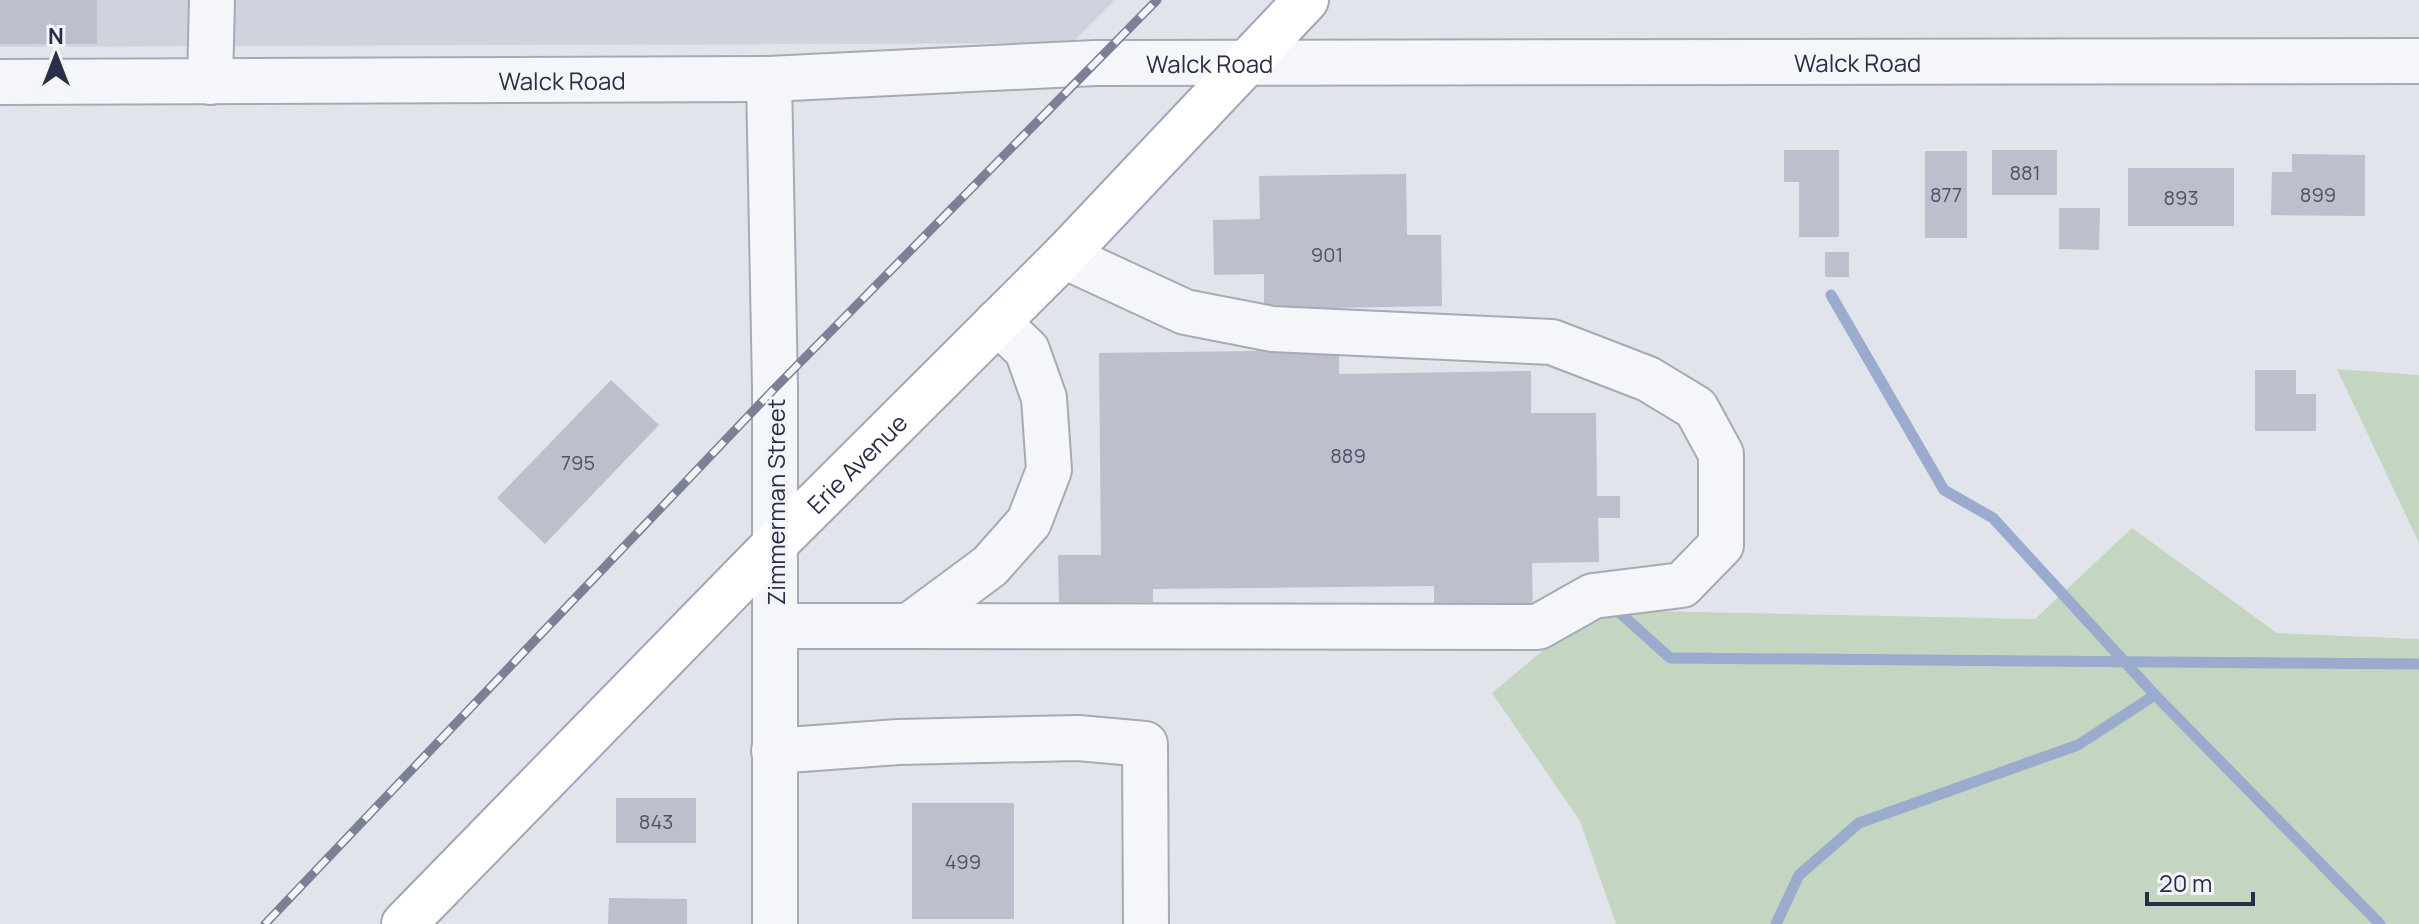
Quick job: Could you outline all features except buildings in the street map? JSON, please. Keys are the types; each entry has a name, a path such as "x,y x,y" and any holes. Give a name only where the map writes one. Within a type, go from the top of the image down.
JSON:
{"main road":[{"name":"Erie Avenue","path":"404,924 775,544 1064,256 1306,0"}],"street":[{"path":"210,82 212,0"},
{"name":"Walck Road","path":"0,82 769,79 1095,63 2419,61"},
{"name":"Zimmerman Street","path":"769,79 775,388 775,924"},
{"path":"776,626 1538,627 1593,596 1682,585 1721,545 1721,454 1696,408 1648,379 1552,342 1272,329 1185,312 1064,256"},
{"path":"909,626 990,566 1029,522 1049,470 1044,398 1032,362 1027,350 997,322"},
{"path":"774,751 898,742 1078,738 1145,744 1146,924"}],"shaded area":[{"path":"0,0 1115,0 1072,43 0,47"}],"green space":[{"path":"2337,369 2419,375 2419,543"},
{"path":"2132,528 2277,633 2419,639 2419,924 1616,924 1580,821 1492,693 1591,610 2035,619"}],"waterway":[{"path":"1831,295 1944,490 1993,518 2155,695 2380,924"},
{"path":"1619,612 1670,658 2419,664"},
{"path":"1776,924 1799,875 1859,823 2078,745 2155,695"}],"railway":[{"path":"265,924 775,388 1157,0"}]}
